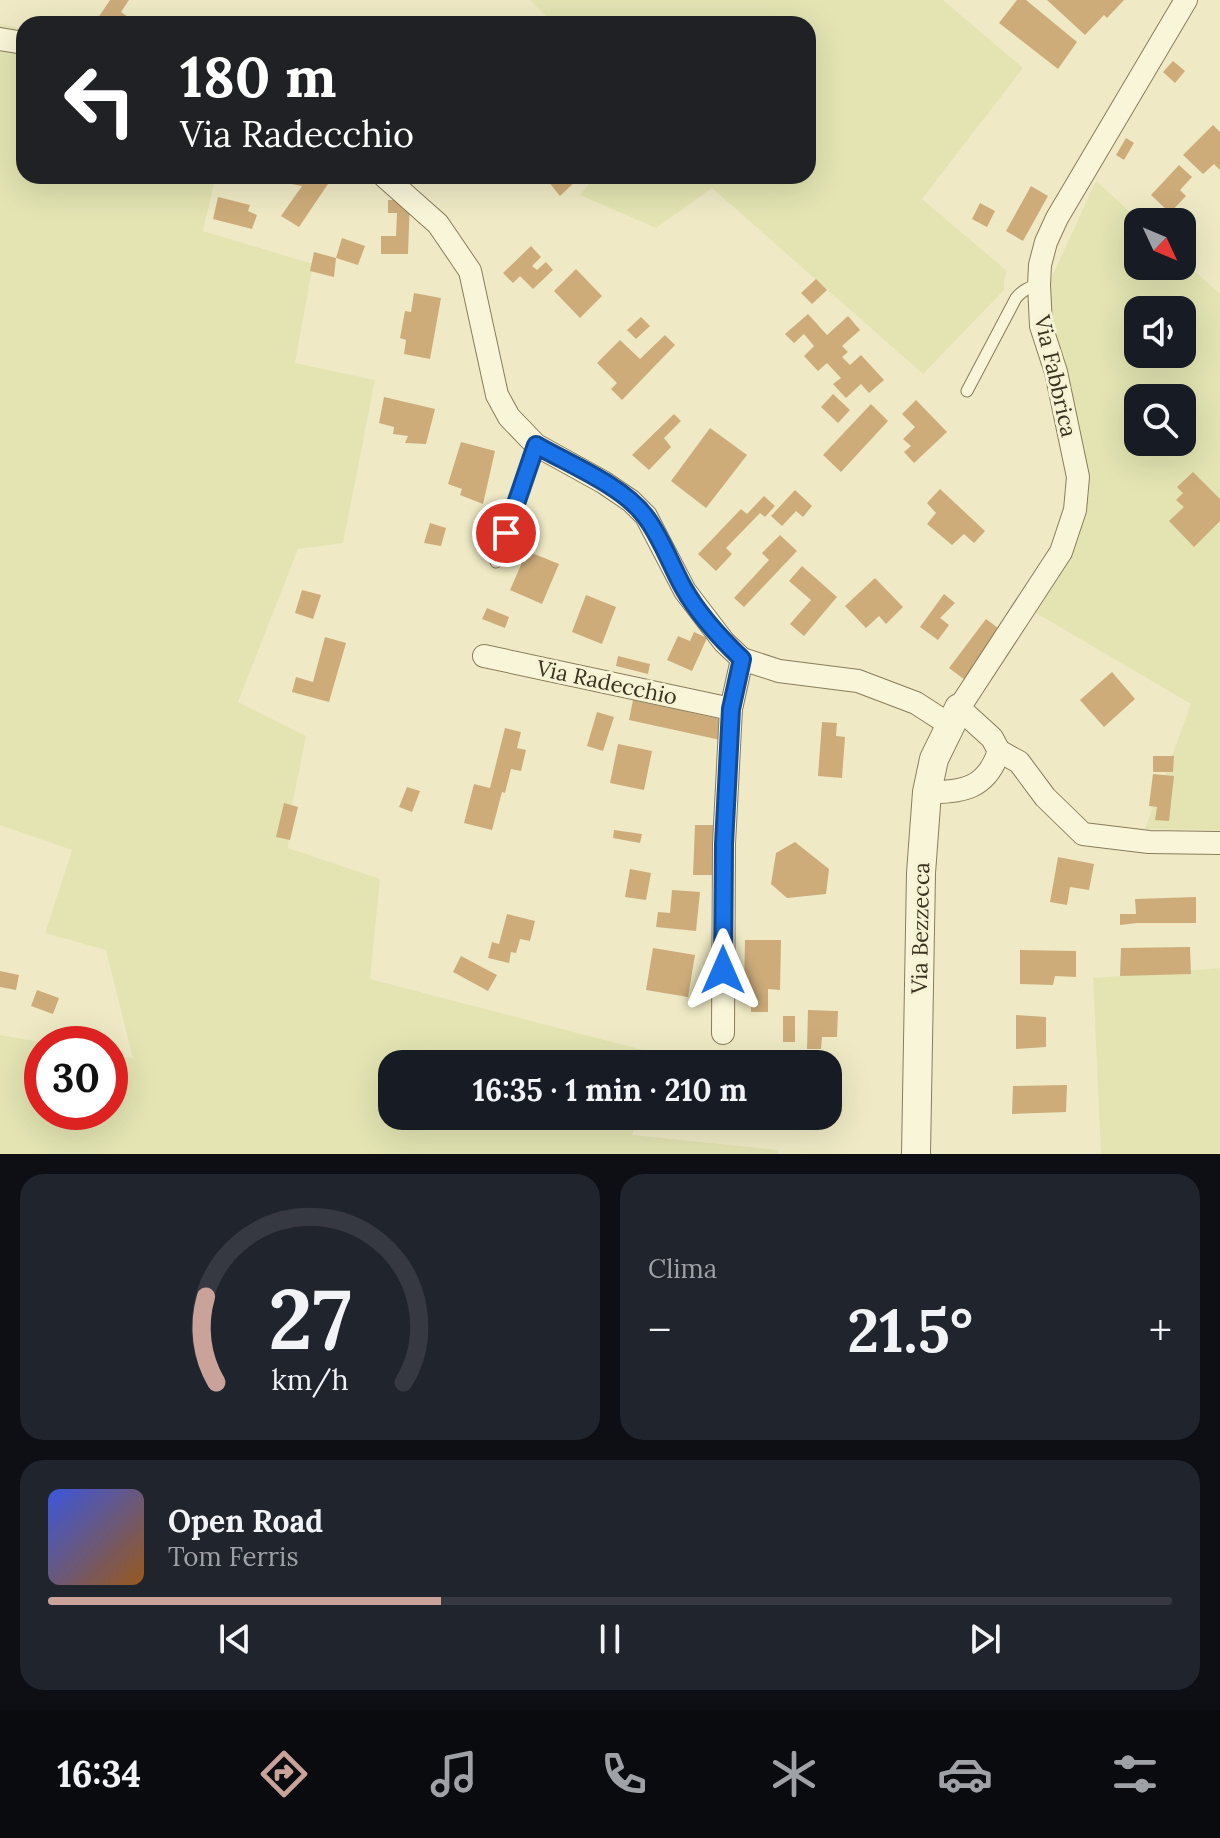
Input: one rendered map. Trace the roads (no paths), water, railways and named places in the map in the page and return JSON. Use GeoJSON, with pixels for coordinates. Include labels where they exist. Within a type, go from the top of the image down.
{"type":"FeatureCollection","features":[{"type":"Feature","properties":{"kind":"street","name":"Via Fabbrica"},"geometry":{"type":"LineString","coordinates":[[954,716],[1061,552],[1075,510],[1078,477],[1056,372],[1041,326],[1040,265],[1046,242],[1057,218],[1186,0]]}},
{"type":"Feature","properties":{"kind":"street"},"geometry":{"type":"LineString","coordinates":[[393,184],[438,224],[470,271],[497,395],[509,417],[536,445],[603,482],[631,501],[646,516],[685,591],[708,623],[742,659],[779,671],[858,681],[977,723],[992,738],[999,751],[1019,762],[1045,797],[1083,834],[1149,842],[1220,843]]}},
{"type":"Feature","properties":{"kind":"street","name":"Via Radecchio"},"geometry":{"type":"LineString","coordinates":[[484,656],[731,709]]}},
{"type":"Feature","properties":{"kind":"street"},"geometry":{"type":"LineString","coordinates":[[723,1033],[724,844],[731,709],[742,659]]}},
{"type":"Feature","properties":{"kind":"street","name":"Via Bezzecca"},"geometry":{"type":"LineString","coordinates":[[916,1154],[921,873],[927,792],[934,759],[954,716]]}},
{"type":"Feature","properties":{"kind":"street"},"geometry":{"type":"LineString","coordinates":[[927,792],[949,793],[976,786],[995,765],[999,751]]}},
{"type":"Feature","properties":{"kind":"lane"},"geometry":{"type":"LineString","coordinates":[[967,391],[1016,298],[1030,287],[1039,285]]}},
{"type":"Feature","properties":{"kind":"lane"},"geometry":{"type":"LineString","coordinates":[[496,562],[536,445]]}}]}
